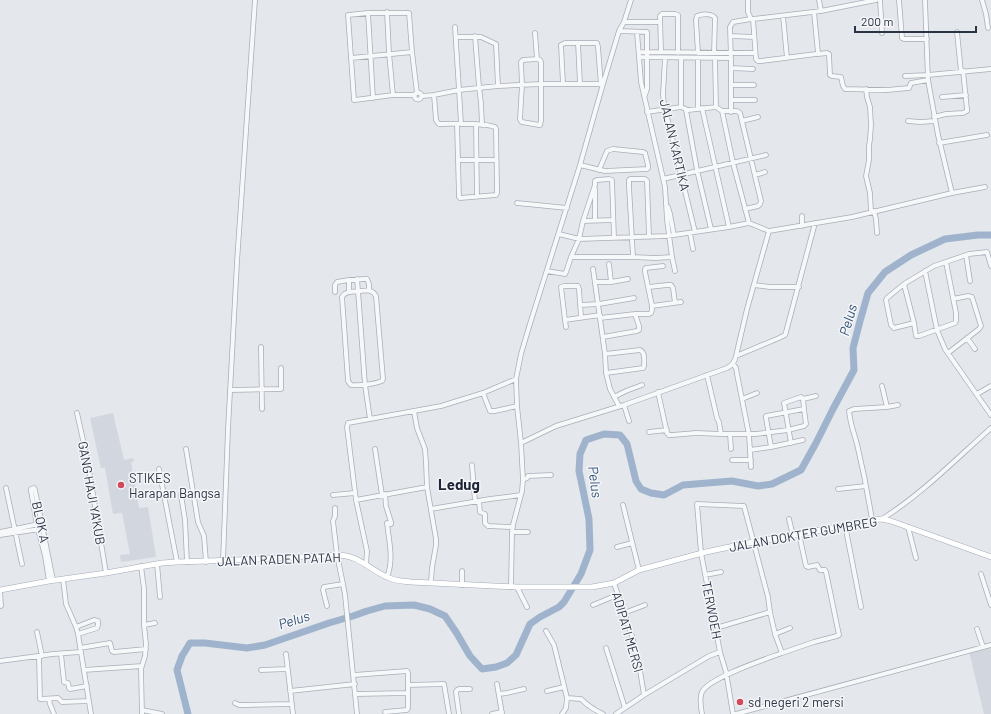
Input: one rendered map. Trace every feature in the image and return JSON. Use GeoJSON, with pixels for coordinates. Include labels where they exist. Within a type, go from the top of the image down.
{"type":"FeatureCollection","features":[{"type":"Feature","properties":{"kind":"main road","name":"JALAN DOKTER GUMBREG"},"geometry":{"type":"LineString","coordinates":[[592,587],[614,583],[639,570],[701,553],[753,542],[882,519],[991,557]]}},
{"type":"Feature","properties":{"kind":"main road","name":"JALAN RADEN PATAH"},"geometry":{"type":"LineString","coordinates":[[0,590],[51,580],[106,573],[157,564],[336,555],[350,556],[387,577],[411,582],[511,587],[592,587]]}},
{"type":"Feature","properties":{"kind":"street"},"geometry":{"type":"LineString","coordinates":[[223,561],[224,509],[239,232],[255,0]]}},
{"type":"Feature","properties":{"kind":"street"},"geometry":{"type":"LineString","coordinates":[[511,587],[513,530],[521,495],[522,480],[521,443],[516,380],[521,354],[580,165],[602,84],[631,0]]}},
{"type":"Feature","properties":{"kind":"street"},"geometry":{"type":"LineString","coordinates":[[748,0],[748,12],[752,19],[754,53],[758,61],[828,53],[830,75],[841,77],[845,88],[887,90],[910,88],[910,84],[912,82],[928,77],[962,71],[991,69]]}},
{"type":"Feature","properties":{"kind":"street"},"geometry":{"type":"LineString","coordinates":[[820,0],[821,11]]}},
{"type":"Feature","properties":{"kind":"street"},"geometry":{"type":"LineString","coordinates":[[731,112],[732,84],[730,27],[733,22],[821,11],[876,0]]}},
{"type":"Feature","properties":{"kind":"street"},"geometry":{"type":"LineString","coordinates":[[880,0],[882,33]]}},
{"type":"Feature","properties":{"kind":"street"},"geometry":{"type":"LineString","coordinates":[[899,0],[902,38],[927,39]]}},
{"type":"Feature","properties":{"kind":"street"},"geometry":{"type":"LineString","coordinates":[[925,0],[928,77],[939,143],[952,193]]}},
{"type":"Feature","properties":{"kind":"street"},"geometry":{"type":"LineString","coordinates":[[982,0],[988,28]]}},
{"type":"Feature","properties":{"kind":"street"},"geometry":{"type":"LineString","coordinates":[[387,12],[393,95]]}},
{"type":"Feature","properties":{"kind":"street"},"geometry":{"type":"LineString","coordinates":[[416,94],[410,14],[387,12],[348,15],[354,100],[393,95],[421,94],[422,96],[479,87],[541,84],[602,84]]}},
{"type":"Feature","properties":{"kind":"street"},"geometry":{"type":"LineString","coordinates":[[814,12],[818,54]]}},
{"type":"Feature","properties":{"kind":"street"},"geometry":{"type":"LineString","coordinates":[[368,13],[373,98]]}},
{"type":"Feature","properties":{"kind":"street"},"geometry":{"type":"LineString","coordinates":[[661,52],[660,16],[662,14],[675,14],[678,15],[678,53]]}},
{"type":"Feature","properties":{"kind":"street"},"geometry":{"type":"LineString","coordinates":[[698,53],[696,20],[697,16],[700,15],[713,15],[715,18],[714,53]]}},
{"type":"Feature","properties":{"kind":"street"},"geometry":{"type":"LineString","coordinates":[[783,16],[787,58]]}},
{"type":"Feature","properties":{"kind":"street"},"geometry":{"type":"LineString","coordinates":[[624,22],[660,22]]}},
{"type":"Feature","properties":{"kind":"street"},"geometry":{"type":"LineString","coordinates":[[434,94],[436,122],[439,124],[459,124],[476,124],[495,127],[496,195],[460,198],[458,196],[458,160],[459,124],[459,90],[455,26]]}},
{"type":"Feature","properties":{"kind":"street"},"geometry":{"type":"LineString","coordinates":[[619,32],[647,32],[645,97]]}},
{"type":"Feature","properties":{"kind":"street"},"geometry":{"type":"LineString","coordinates":[[638,32],[641,82],[665,187],[667,220],[675,271]]}},
{"type":"Feature","properties":{"kind":"street"},"geometry":{"type":"LineString","coordinates":[[908,121],[920,122],[935,119],[946,114],[963,113],[967,111],[958,32]]}},
{"type":"Feature","properties":{"kind":"street"},"geometry":{"type":"LineString","coordinates":[[535,33],[537,59],[541,62],[541,123],[539,125],[522,122],[520,118],[522,85],[521,62],[537,59]]}},
{"type":"Feature","properties":{"kind":"street"},"geometry":{"type":"LineString","coordinates":[[475,36],[482,125]]}},
{"type":"Feature","properties":{"kind":"street"},"geometry":{"type":"LineString","coordinates":[[731,36],[754,37]]}},
{"type":"Feature","properties":{"kind":"street"},"geometry":{"type":"LineString","coordinates":[[456,37],[481,37],[497,45],[498,86]]}},
{"type":"Feature","properties":{"kind":"street"},"geometry":{"type":"LineString","coordinates":[[563,84],[561,45],[565,43],[597,43],[602,84]]}},
{"type":"Feature","properties":{"kind":"street"},"geometry":{"type":"LineString","coordinates":[[578,43],[580,84]]}},
{"type":"Feature","properties":{"kind":"street"},"geometry":{"type":"LineString","coordinates":[[351,58],[389,53],[412,52]]}},
{"type":"Feature","properties":{"kind":"street"},"geometry":{"type":"LineString","coordinates":[[647,55],[661,52],[754,53]]}},
{"type":"Feature","properties":{"kind":"street"},"geometry":{"type":"LineString","coordinates":[[639,55],[665,58],[731,58]]}},
{"type":"Feature","properties":{"kind":"street","name":"JALAN KARTIKA"},"geometry":{"type":"LineString","coordinates":[[665,58],[663,94],[665,110],[681,174],[693,233],[694,249]]}},
{"type":"Feature","properties":{"kind":"street"},"geometry":{"type":"LineString","coordinates":[[681,58],[681,107]]}},
{"type":"Feature","properties":{"kind":"street"},"geometry":{"type":"LineString","coordinates":[[698,58],[700,109],[729,227]]}},
{"type":"Feature","properties":{"kind":"street"},"geometry":{"type":"LineString","coordinates":[[715,58],[716,107]]}},
{"type":"Feature","properties":{"kind":"street"},"geometry":{"type":"LineString","coordinates":[[731,68],[753,69]]}},
{"type":"Feature","properties":{"kind":"street"},"geometry":{"type":"LineString","coordinates":[[905,76],[928,77]]}},
{"type":"Feature","properties":{"kind":"street"},"geometry":{"type":"LineString","coordinates":[[732,84],[754,85]]}},
{"type":"Feature","properties":{"kind":"street"},"geometry":{"type":"LineString","coordinates":[[866,89],[870,106],[871,125],[869,160],[866,176],[877,233]]}},
{"type":"Feature","properties":{"kind":"street"},"geometry":{"type":"LineString","coordinates":[[942,97],[966,95]]}},
{"type":"Feature","properties":{"kind":"street"},"geometry":{"type":"LineString","coordinates":[[731,100],[755,100]]}},
{"type":"Feature","properties":{"kind":"street"},"geometry":{"type":"LineString","coordinates":[[647,112],[681,107],[686,110],[716,107],[722,111],[737,111],[740,113],[761,201],[758,206],[745,209]]}},
{"type":"Feature","properties":{"kind":"street"},"geometry":{"type":"LineString","coordinates":[[686,110],[697,170],[711,229]]}},
{"type":"Feature","properties":{"kind":"street"},"geometry":{"type":"LineString","coordinates":[[722,111],[733,163],[749,223]]}},
{"type":"Feature","properties":{"kind":"street"},"geometry":{"type":"LineString","coordinates":[[742,121],[758,117]]}},
{"type":"Feature","properties":{"kind":"street"},"geometry":{"type":"LineString","coordinates":[[476,124],[477,196]]}},
{"type":"Feature","properties":{"kind":"street"},"geometry":{"type":"LineString","coordinates":[[939,143],[988,135]]}},
{"type":"Feature","properties":{"kind":"street"},"geometry":{"type":"LineString","coordinates":[[580,165],[599,170],[605,171],[647,169],[648,164],[645,153],[643,152],[613,149],[607,151],[599,170]]}},
{"type":"Feature","properties":{"kind":"street"},"geometry":{"type":"LineString","coordinates":[[663,179],[766,155]]}},
{"type":"Feature","properties":{"kind":"street"},"geometry":{"type":"LineString","coordinates":[[458,160],[496,160]]}},
{"type":"Feature","properties":{"kind":"street"},"geometry":{"type":"LineString","coordinates":[[755,175],[766,172]]}},
{"type":"Feature","properties":{"kind":"street"},"geometry":{"type":"LineString","coordinates":[[633,257],[629,180],[645,179],[647,182],[649,237]]}},
{"type":"Feature","properties":{"kind":"street"},"geometry":{"type":"LineString","coordinates":[[547,271],[565,274],[579,239],[596,180],[612,180],[614,238]]}},
{"type":"Feature","properties":{"kind":"street"},"geometry":{"type":"LineString","coordinates":[[595,185],[596,220]]}},
{"type":"Feature","properties":{"kind":"street"},"geometry":{"type":"LineString","coordinates":[[559,234],[579,239],[674,236],[749,223],[769,231],[873,212],[952,193],[986,187]]}},
{"type":"Feature","properties":{"kind":"street"},"geometry":{"type":"LineString","coordinates":[[517,202],[567,208]]}},
{"type":"Feature","properties":{"kind":"street"},"geometry":{"type":"LineString","coordinates":[[667,203],[674,236]]}},
{"type":"Feature","properties":{"kind":"street"},"geometry":{"type":"LineString","coordinates":[[802,216],[802,226]]}},
{"type":"Feature","properties":{"kind":"street"},"geometry":{"type":"LineString","coordinates":[[583,221],[613,220]]}},
{"type":"Feature","properties":{"kind":"street"},"geometry":{"type":"LineString","coordinates":[[736,356],[785,335],[799,287],[814,223]]}},
{"type":"Feature","properties":{"kind":"street"},"geometry":{"type":"LineString","coordinates":[[521,443],[556,426],[622,406],[728,368],[733,364],[769,231]]}},
{"type":"Feature","properties":{"kind":"street"},"geometry":{"type":"LineString","coordinates":[[914,323],[894,328],[891,325],[886,300],[904,284],[934,266],[966,255],[987,252],[991,266]]}},
{"type":"Feature","properties":{"kind":"street"},"geometry":{"type":"LineString","coordinates":[[966,255],[970,281]]}},
{"type":"Feature","properties":{"kind":"street"},"geometry":{"type":"LineString","coordinates":[[571,257],[672,257]]}},
{"type":"Feature","properties":{"kind":"street"},"geometry":{"type":"LineString","coordinates":[[904,284],[917,336],[955,324],[956,321],[953,300],[946,262]]}},
{"type":"Feature","properties":{"kind":"street"},"geometry":{"type":"LineString","coordinates":[[609,264],[611,282]]}},
{"type":"Feature","properties":{"kind":"street"},"geometry":{"type":"LineString","coordinates":[[565,320],[580,317],[651,313],[652,306],[645,269],[663,266]]}},
{"type":"Feature","properties":{"kind":"street"},"geometry":{"type":"LineString","coordinates":[[593,269],[605,354],[606,373],[610,389],[614,397],[622,406],[629,421]]}},
{"type":"Feature","properties":{"kind":"street"},"geometry":{"type":"LineString","coordinates":[[926,270],[937,330],[948,353],[991,415]]}},
{"type":"Feature","properties":{"kind":"street"},"geometry":{"type":"LineString","coordinates":[[357,279],[365,384],[370,419]]}},
{"type":"Feature","properties":{"kind":"street"},"geometry":{"type":"LineString","coordinates":[[335,292],[335,285],[337,282],[357,279],[367,279],[369,290]]}},
{"type":"Feature","properties":{"kind":"street"},"geometry":{"type":"LineString","coordinates":[[595,282],[611,282],[628,279]]}},
{"type":"Feature","properties":{"kind":"street"},"geometry":{"type":"LineString","coordinates":[[349,280],[349,292]]}},
{"type":"Feature","properties":{"kind":"street"},"geometry":{"type":"LineString","coordinates":[[649,287],[671,285],[673,288],[675,303]]}},
{"type":"Feature","properties":{"kind":"street"},"geometry":{"type":"LineString","coordinates":[[754,285],[799,287]]}},
{"type":"Feature","properties":{"kind":"street"},"geometry":{"type":"LineString","coordinates":[[566,327],[561,287],[578,286],[580,317]]}},
{"type":"Feature","properties":{"kind":"street"},"geometry":{"type":"LineString","coordinates":[[358,291],[373,291],[376,296],[383,379],[378,383],[351,385],[348,381],[342,297],[344,294],[349,292],[358,291]]}},
{"type":"Feature","properties":{"kind":"street"},"geometry":{"type":"LineString","coordinates":[[948,353],[981,326],[972,296],[953,300]]}},
{"type":"Feature","properties":{"kind":"street"},"geometry":{"type":"LineString","coordinates":[[580,305],[598,304],[634,298]]}},
{"type":"Feature","properties":{"kind":"street"},"geometry":{"type":"LineString","coordinates":[[652,306],[681,302]]}},
{"type":"Feature","properties":{"kind":"street"},"geometry":{"type":"LineString","coordinates":[[602,337],[639,330],[635,314]]}},
{"type":"Feature","properties":{"kind":"street"},"geometry":{"type":"LineString","coordinates":[[967,338],[975,349]]}},
{"type":"Feature","properties":{"kind":"street"},"geometry":{"type":"LineString","coordinates":[[261,347],[262,409]]}},
{"type":"Feature","properties":{"kind":"street"},"geometry":{"type":"LineString","coordinates":[[605,354],[640,350],[644,354],[643,368],[606,373]]}},
{"type":"Feature","properties":{"kind":"street"},"geometry":{"type":"LineString","coordinates":[[733,364],[736,368],[749,434],[751,466]]}},
{"type":"Feature","properties":{"kind":"street"},"geometry":{"type":"LineString","coordinates":[[230,390],[281,389],[281,368]]}},
{"type":"Feature","properties":{"kind":"street"},"geometry":{"type":"LineString","coordinates":[[707,375],[719,422],[720,434]]}},
{"type":"Feature","properties":{"kind":"street"},"geometry":{"type":"LineString","coordinates":[[366,565],[367,551],[356,500],[347,425],[350,423],[441,406],[484,393],[516,380]]}},
{"type":"Feature","properties":{"kind":"street"},"geometry":{"type":"LineString","coordinates":[[614,397],[642,385]]}},
{"type":"Feature","properties":{"kind":"street"},"geometry":{"type":"LineString","coordinates":[[882,386],[887,407]]}},
{"type":"Feature","properties":{"kind":"street"},"geometry":{"type":"LineString","coordinates":[[977,394],[991,386]]}},
{"type":"Feature","properties":{"kind":"street"},"geometry":{"type":"LineString","coordinates":[[658,392],[667,433],[669,435],[696,433],[768,433],[804,426],[806,424],[803,399]]}},
{"type":"Feature","properties":{"kind":"street"},"geometry":{"type":"LineString","coordinates":[[484,393],[491,411],[517,406]]}},
{"type":"Feature","properties":{"kind":"street"},"geometry":{"type":"LineString","coordinates":[[742,399],[757,393]]}},
{"type":"Feature","properties":{"kind":"street"},"geometry":{"type":"LineString","coordinates":[[791,444],[785,412],[785,403],[801,397],[803,399],[816,396]]}},
{"type":"Feature","properties":{"kind":"street"},"geometry":{"type":"LineString","coordinates":[[872,520],[857,443],[849,411],[854,409],[898,405]]}},
{"type":"Feature","properties":{"kind":"street"},"geometry":{"type":"LineString","coordinates":[[771,448],[766,416],[804,409]]}},
{"type":"Feature","properties":{"kind":"street"},"geometry":{"type":"LineString","coordinates":[[414,411],[425,449],[427,487],[436,545],[431,582]]}},
{"type":"Feature","properties":{"kind":"street","name":"GANG HAJI YA'KUB"},"geometry":{"type":"LineString","coordinates":[[77,413],[106,573]]}},
{"type":"Feature","properties":{"kind":"street"},"geometry":{"type":"LineString","coordinates":[[882,519],[929,483],[991,428]]}},
{"type":"Feature","properties":{"kind":"street"},"geometry":{"type":"LineString","coordinates":[[649,432],[667,430]]}},
{"type":"Feature","properties":{"kind":"street"},"geometry":{"type":"LineString","coordinates":[[730,434],[730,449]]}},
{"type":"Feature","properties":{"kind":"street"},"geometry":{"type":"LineString","coordinates":[[750,450],[771,448],[803,440]]}},
{"type":"Feature","properties":{"kind":"street"},"geometry":{"type":"LineString","coordinates":[[186,449],[198,522],[204,536],[206,562]]}},
{"type":"Feature","properties":{"kind":"street"},"geometry":{"type":"LineString","coordinates":[[375,449],[383,494],[391,522],[391,524],[387,523],[391,554],[390,567],[387,577]]}},
{"type":"Feature","properties":{"kind":"street"},"geometry":{"type":"LineString","coordinates":[[732,460],[751,460]]}},
{"type":"Feature","properties":{"kind":"street"},"geometry":{"type":"LineString","coordinates":[[472,465],[477,501],[480,512],[485,514],[485,523],[488,526],[528,532]]}},
{"type":"Feature","properties":{"kind":"street"},"geometry":{"type":"LineString","coordinates":[[160,469],[177,562]]}},
{"type":"Feature","properties":{"kind":"street"},"geometry":{"type":"LineString","coordinates":[[522,480],[528,476],[552,475]]}},
{"type":"Feature","properties":{"kind":"street"},"geometry":{"type":"LineString","coordinates":[[838,489],[866,486]]}},
{"type":"Feature","properties":{"kind":"street"},"geometry":{"type":"LineString","coordinates":[[356,500],[427,487]]}},
{"type":"Feature","properties":{"kind":"street"},"geometry":{"type":"LineString","coordinates":[[6,488],[22,564]]}},
{"type":"Feature","properties":{"kind":"street","name":"BLOK A"},"geometry":{"type":"LineString","coordinates":[[40,527],[35,490],[32,488],[31,491],[51,580]]}},
{"type":"Feature","properties":{"kind":"street"},"geometry":{"type":"LineString","coordinates":[[333,495],[355,493]]}},
{"type":"Feature","properties":{"kind":"street"},"geometry":{"type":"LineString","coordinates":[[181,495],[185,520],[187,562]]}},
{"type":"Feature","properties":{"kind":"street"},"geometry":{"type":"LineString","coordinates":[[431,509],[490,498],[521,495]]}},
{"type":"Feature","properties":{"kind":"street","name":"TERWOEH"},"geometry":{"type":"LineString","coordinates":[[644,695],[709,656],[720,652],[701,553],[697,504],[744,506],[753,542]]}},
{"type":"Feature","properties":{"kind":"street"},"geometry":{"type":"LineString","coordinates":[[623,505],[639,570]]}},
{"type":"Feature","properties":{"kind":"street"},"geometry":{"type":"LineString","coordinates":[[334,508],[335,516],[333,520],[336,555],[343,584],[355,684],[357,714]]}},
{"type":"Feature","properties":{"kind":"street"},"geometry":{"type":"LineString","coordinates":[[789,519],[793,536]]}},
{"type":"Feature","properties":{"kind":"street"},"geometry":{"type":"LineString","coordinates":[[845,525],[861,607]]}},
{"type":"Feature","properties":{"kind":"street"},"geometry":{"type":"LineString","coordinates":[[0,532],[40,527]]}},
{"type":"Feature","properties":{"kind":"street"},"geometry":{"type":"LineString","coordinates":[[908,527],[916,558]]}},
{"type":"Feature","properties":{"kind":"street"},"geometry":{"type":"LineString","coordinates":[[0,536],[15,531]]}},
{"type":"Feature","properties":{"kind":"street"},"geometry":{"type":"LineString","coordinates":[[702,714],[702,691],[726,673],[838,635],[826,572],[824,570],[820,570],[818,565],[806,566],[799,534]]}},
{"type":"Feature","properties":{"kind":"street"},"geometry":{"type":"LineString","coordinates":[[753,542],[768,597],[770,612],[782,653]]}},
{"type":"Feature","properties":{"kind":"street"},"geometry":{"type":"LineString","coordinates":[[617,547],[632,544]]}},
{"type":"Feature","properties":{"kind":"street"},"geometry":{"type":"LineString","coordinates":[[157,564],[160,597]]}},
{"type":"Feature","properties":{"kind":"street"},"geometry":{"type":"LineString","coordinates":[[141,566],[144,589],[146,649],[142,666],[142,712],[162,714]]}},
{"type":"Feature","properties":{"kind":"street"},"geometry":{"type":"LineString","coordinates":[[462,571],[462,585]]}},
{"type":"Feature","properties":{"kind":"street"},"geometry":{"type":"LineString","coordinates":[[705,576],[721,572]]}},
{"type":"Feature","properties":{"kind":"street"},"geometry":{"type":"LineString","coordinates":[[981,574],[991,605]]}},
{"type":"Feature","properties":{"kind":"street"},"geometry":{"type":"LineString","coordinates":[[63,579],[66,604],[78,634],[91,714]]}},
{"type":"Feature","properties":{"kind":"street","name":"ADIPATI MERSI"},"geometry":{"type":"LineString","coordinates":[[614,583],[632,636],[639,664],[644,695]]}},
{"type":"Feature","properties":{"kind":"street"},"geometry":{"type":"LineString","coordinates":[[327,606],[323,590],[324,587],[343,584]]}},
{"type":"Feature","properties":{"kind":"street"},"geometry":{"type":"LineString","coordinates":[[518,587],[527,607]]}},
{"type":"Feature","properties":{"kind":"street"},"geometry":{"type":"LineString","coordinates":[[0,590],[1,606]]}},
{"type":"Feature","properties":{"kind":"street"},"geometry":{"type":"LineString","coordinates":[[594,605],[617,595]]}},
{"type":"Feature","properties":{"kind":"street"},"geometry":{"type":"LineString","coordinates":[[624,613],[645,605]]}},
{"type":"Feature","properties":{"kind":"street"},"geometry":{"type":"LineString","coordinates":[[716,628],[770,612]]}},
{"type":"Feature","properties":{"kind":"street"},"geometry":{"type":"LineString","coordinates":[[76,627],[94,620],[98,621],[97,628],[94,630],[78,634]]}},
{"type":"Feature","properties":{"kind":"street"},"geometry":{"type":"LineString","coordinates":[[144,625],[155,623]]}},
{"type":"Feature","properties":{"kind":"street"},"geometry":{"type":"LineString","coordinates":[[776,634],[790,628]]}},
{"type":"Feature","properties":{"kind":"street"},"geometry":{"type":"LineString","coordinates":[[977,629],[983,647]]}},
{"type":"Feature","properties":{"kind":"street"},"geometry":{"type":"LineString","coordinates":[[37,632],[40,656],[40,699],[59,698],[62,702],[89,701]]}},
{"type":"Feature","properties":{"kind":"street"},"geometry":{"type":"LineString","coordinates":[[546,632],[554,645],[564,687],[568,714]]}},
{"type":"Feature","properties":{"kind":"street"},"geometry":{"type":"LineString","coordinates":[[0,661],[61,654],[110,643],[113,652],[146,649]]}},
{"type":"Feature","properties":{"kind":"street"},"geometry":{"type":"LineString","coordinates":[[720,652],[726,673],[734,714],[991,645]]}},
{"type":"Feature","properties":{"kind":"street"},"geometry":{"type":"LineString","coordinates":[[606,648],[625,708]]}},
{"type":"Feature","properties":{"kind":"street"},"geometry":{"type":"LineString","coordinates":[[61,654],[64,682],[68,683],[70,689],[86,686]]}},
{"type":"Feature","properties":{"kind":"street"},"geometry":{"type":"LineString","coordinates":[[286,654],[293,714]]}},
{"type":"Feature","properties":{"kind":"street"},"geometry":{"type":"LineString","coordinates":[[84,670],[142,666]]}},
{"type":"Feature","properties":{"kind":"street"},"geometry":{"type":"LineString","coordinates":[[261,670],[287,669]]}},
{"type":"Feature","properties":{"kind":"street"},"geometry":{"type":"LineString","coordinates":[[354,675],[408,672],[407,710],[385,712]]}},
{"type":"Feature","properties":{"kind":"street"},"geometry":{"type":"LineString","coordinates":[[290,691],[355,684]]}},
{"type":"Feature","properties":{"kind":"street"},"geometry":{"type":"LineString","coordinates":[[408,685],[444,684],[449,714]]}},
{"type":"Feature","properties":{"kind":"street"},"geometry":{"type":"LineString","coordinates":[[492,714],[502,713],[497,684]]}},
{"type":"Feature","properties":{"kind":"street"},"geometry":{"type":"LineString","coordinates":[[547,691],[564,687]]}},
{"type":"Feature","properties":{"kind":"street"},"geometry":{"type":"LineString","coordinates":[[459,714],[456,692],[459,689],[470,689]]}},
{"type":"Feature","properties":{"kind":"street"},"geometry":{"type":"LineString","coordinates":[[499,694],[507,694],[524,689]]}},
{"type":"Feature","properties":{"kind":"street"},"geometry":{"type":"LineString","coordinates":[[356,694],[408,693]]}},
{"type":"Feature","properties":{"kind":"street"},"geometry":{"type":"LineString","coordinates":[[616,714],[644,695]]}},
{"type":"Feature","properties":{"kind":"street"},"geometry":{"type":"LineString","coordinates":[[566,698],[581,699],[595,711],[603,714]]}},
{"type":"Feature","properties":{"kind":"street"},"geometry":{"type":"LineString","coordinates":[[49,699],[54,714]]}},
{"type":"Feature","properties":{"kind":"street"},"geometry":{"type":"LineString","coordinates":[[236,703],[239,705],[292,704]]}},
{"type":"Feature","properties":{"kind":"street"},"geometry":{"type":"LineString","coordinates":[[562,714],[566,708]]}},
{"type":"Feature","properties":{"kind":"shaded area","name":"STIKES Harapan Bangsa"},"geometry":{"type":"Polygon","coordinates":[[[113,413],[124,460],[133,458],[134,461],[131,462],[139,508],[148,507],[156,557],[121,562],[120,555],[130,554],[122,513],[113,514],[105,468],[101,468],[90,418],[113,413]]]}},
{"type":"Feature","properties":{"kind":"shaded area"},"geometry":{"type":"Polygon","coordinates":[[[991,647],[991,714],[984,714],[969,651],[991,647]]]}},
{"type":"Feature","properties":{"kind":"waterway","name":"Pelus"},"geometry":{"type":"LineString","coordinates":[[188,714],[177,670],[182,656],[190,643],[205,643],[247,648],[265,645],[385,606],[414,605],[430,609],[445,616],[470,656],[482,669],[496,667],[507,663],[516,655],[530,624],[559,607],[564,602],[581,574],[590,550],[589,519],[579,471],[580,454],[586,440],[604,434],[620,435],[627,444],[636,481],[641,489],[651,493],[664,495],[683,485],[732,481],[758,486],[772,484],[801,470],[854,370],[853,348],[868,293],[885,272],[911,255],[945,239],[991,235]]}},
{"type":"Feature","properties":{"kind":"place","name":"STIKES Harapan Bangsa"},"geometry":{"type":"Point","coordinates":[121,485]}},
{"type":"Feature","properties":{"kind":"place","name":"sd negeri 2 mersi"},"geometry":{"type":"Point","coordinates":[740,702]}},
{"type":"Feature","properties":{"kind":"district","name":"Ledug"},"geometry":{"type":"Point","coordinates":[459,485]}}]}
